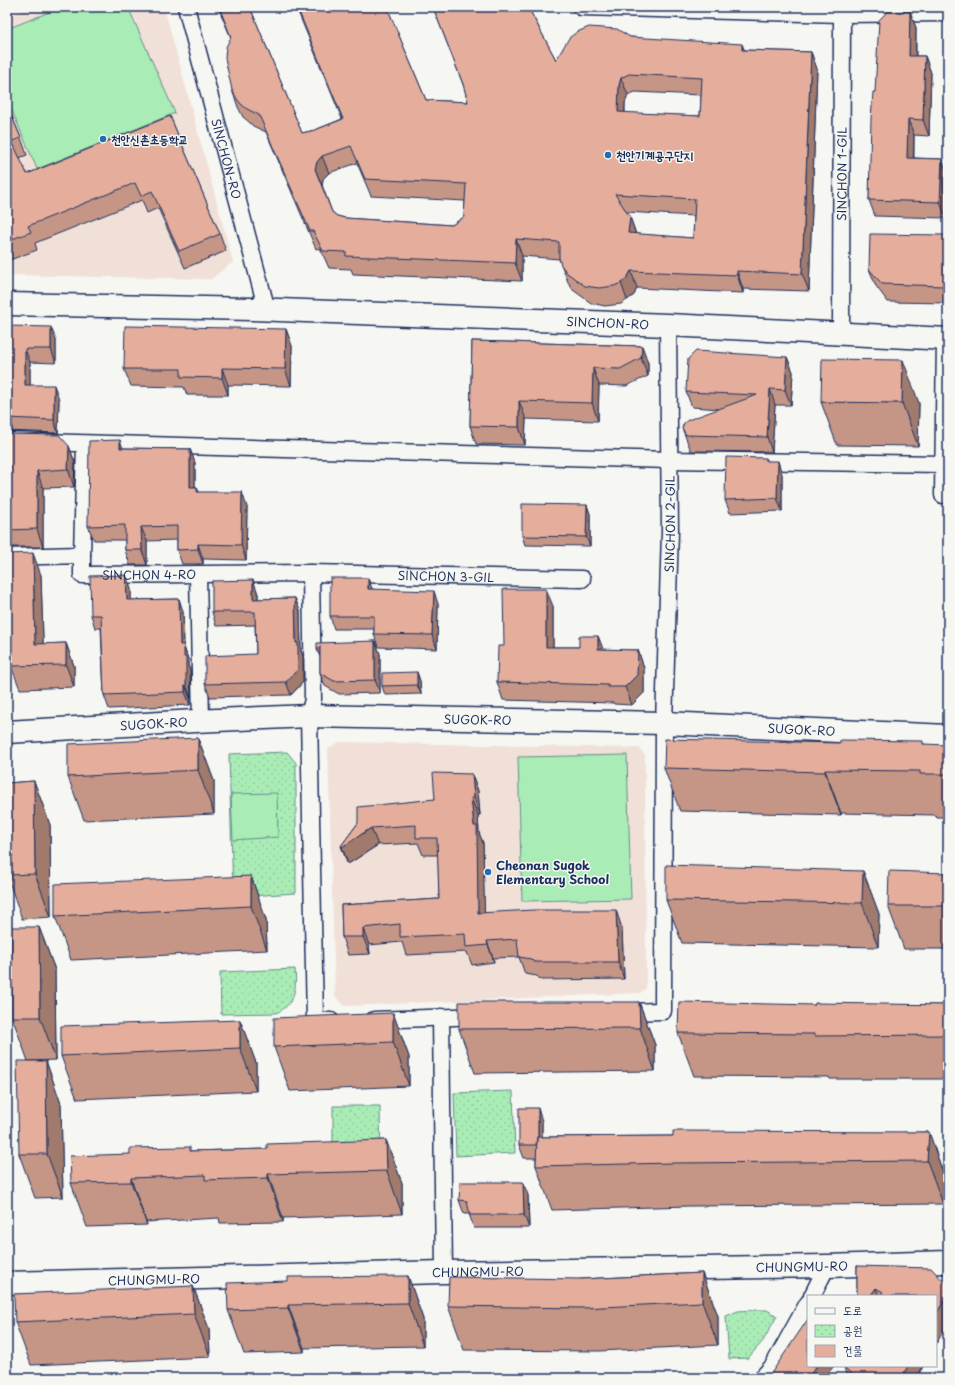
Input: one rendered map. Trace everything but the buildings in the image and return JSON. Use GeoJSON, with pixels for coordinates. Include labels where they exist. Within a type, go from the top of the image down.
{"type":"FeatureCollection","features":[{"type":"Feature","properties":{"kind":"street","name":"SINCHON-RO"},"geometry":{"type":"LineString","coordinates":[[186,7],[267,310]]}},
{"type":"Feature","properties":{"kind":"street"},"geometry":{"type":"LineString","coordinates":[[581,7],[948,13]]}},
{"type":"Feature","properties":{"kind":"street","name":"SINCHON 1-GIL"},"geometry":{"type":"LineString","coordinates":[[840,11],[841,333]]}},
{"type":"Feature","properties":{"kind":"street"},"geometry":{"type":"LineString","coordinates":[[7,295],[30,305]]}},
{"type":"Feature","properties":{"kind":"street","name":"SINCHON-RO"},"geometry":{"type":"LineString","coordinates":[[7,304],[267,310],[668,325],[946,339]]}},
{"type":"Feature","properties":{"kind":"street"},"geometry":{"type":"LineString","coordinates":[[7,312],[30,305]]}},
{"type":"Feature","properties":{"kind":"street","name":"SINCHON 2-GIL"},"geometry":{"type":"LineString","coordinates":[[607,1012],[663,1010],[664,723],[670,532],[668,325]]}},
{"type":"Feature","properties":{"kind":"street"},"geometry":{"type":"LineString","coordinates":[[943,495],[946,339]]}},
{"type":"Feature","properties":{"kind":"street"},"geometry":{"type":"LineString","coordinates":[[7,441],[669,460],[944,464]]}},
{"type":"Feature","properties":{"kind":"street"},"geometry":{"type":"LineString","coordinates":[[7,556],[82,555],[84,444]]}},
{"type":"Feature","properties":{"kind":"street","name":"SINCHON 4-RO"},"geometry":{"type":"LineString","coordinates":[[82,555],[82,575],[310,573]]}},
{"type":"Feature","properties":{"kind":"street"},"geometry":{"type":"LineString","coordinates":[[310,573],[313,699],[309,716],[315,1021],[496,1016]]}},
{"type":"Feature","properties":{"kind":"street","name":"SINCHON 3-GIL"},"geometry":{"type":"LineString","coordinates":[[310,573],[582,579]]}},
{"type":"Feature","properties":{"kind":"street"},"geometry":{"type":"LineString","coordinates":[[198,574],[201,721]]}},
{"type":"Feature","properties":{"kind":"street","name":"SUGOK-RO"},"geometry":{"type":"LineString","coordinates":[[7,732],[309,716],[664,723],[948,736]]}},
{"type":"Feature","properties":{"kind":"street"},"geometry":{"type":"LineString","coordinates":[[441,1018],[444,1272]]}},
{"type":"Feature","properties":{"kind":"street","name":"CHUNGMU-RO"},"geometry":{"type":"LineString","coordinates":[[7,1283],[444,1272],[827,1266],[948,1262]]}},
{"type":"Feature","properties":{"kind":"street"},"geometry":{"type":"LineString","coordinates":[[812,1295],[827,1266]]}},
{"type":"Feature","properties":{"kind":"street"},"geometry":{"type":"LineString","coordinates":[[762,1378],[773,1366],[807,1305]]}},
{"type":"Feature","properties":{"kind":"shaded area","name":"천안신촌초등학교"},"geometry":{"type":"Polygon","coordinates":[[[31,7],[164,7],[233,262],[211,279],[7,275],[7,17],[31,7]]]}},
{"type":"Feature","properties":{"kind":"shaded area","name":"Cheonan Sugok Elementary School"},"geometry":{"type":"Polygon","coordinates":[[[339,742],[639,748],[645,755],[646,988],[640,993],[345,1006],[335,996],[328,749],[339,742]]]}},
{"type":"Feature","properties":{"kind":"green space"},"geometry":{"type":"Polygon","coordinates":[[[62,7],[128,7],[175,113],[37,169],[7,99],[7,29],[62,7]]]}},
{"type":"Feature","properties":{"kind":"green space"},"geometry":{"type":"Polygon","coordinates":[[[287,752],[296,763],[296,893],[233,897],[229,754],[287,752]]]}},
{"type":"Feature","properties":{"kind":"green space"},"geometry":{"type":"Polygon","coordinates":[[[627,755],[631,899],[522,901],[518,757],[627,755]]]}},
{"type":"Feature","properties":{"kind":"green space"},"geometry":{"type":"Polygon","coordinates":[[[277,793],[278,837],[233,840],[231,794],[277,793]]]}},
{"type":"Feature","properties":{"kind":"green space"},"geometry":{"type":"Polygon","coordinates":[[[295,969],[295,989],[291,1000],[282,1010],[276,1013],[221,1014],[220,972],[295,969]]]}},
{"type":"Feature","properties":{"kind":"green space"},"geometry":{"type":"Polygon","coordinates":[[[513,1091],[515,1153],[456,1156],[454,1093],[513,1091]]]}},
{"type":"Feature","properties":{"kind":"green space"},"geometry":{"type":"Polygon","coordinates":[[[333,1106],[380,1106],[381,1167],[333,1168],[333,1106]]]}},
{"type":"Feature","properties":{"kind":"green space"},"geometry":{"type":"Polygon","coordinates":[[[767,1310],[777,1316],[763,1341],[748,1358],[729,1359],[726,1316],[738,1311],[767,1310]]]}},
{"type":"Feature","properties":{"kind":"place","name":"천안신촌초등학교"},"geometry":{"type":"Point","coordinates":[103,139]}},
{"type":"Feature","properties":{"kind":"place","name":"천안기계공구단지"},"geometry":{"type":"Point","coordinates":[608,155]}},
{"type":"Feature","properties":{"kind":"place","name":"Cheonan Sugok Elementary School"},"geometry":{"type":"Point","coordinates":[488,872]}}]}
